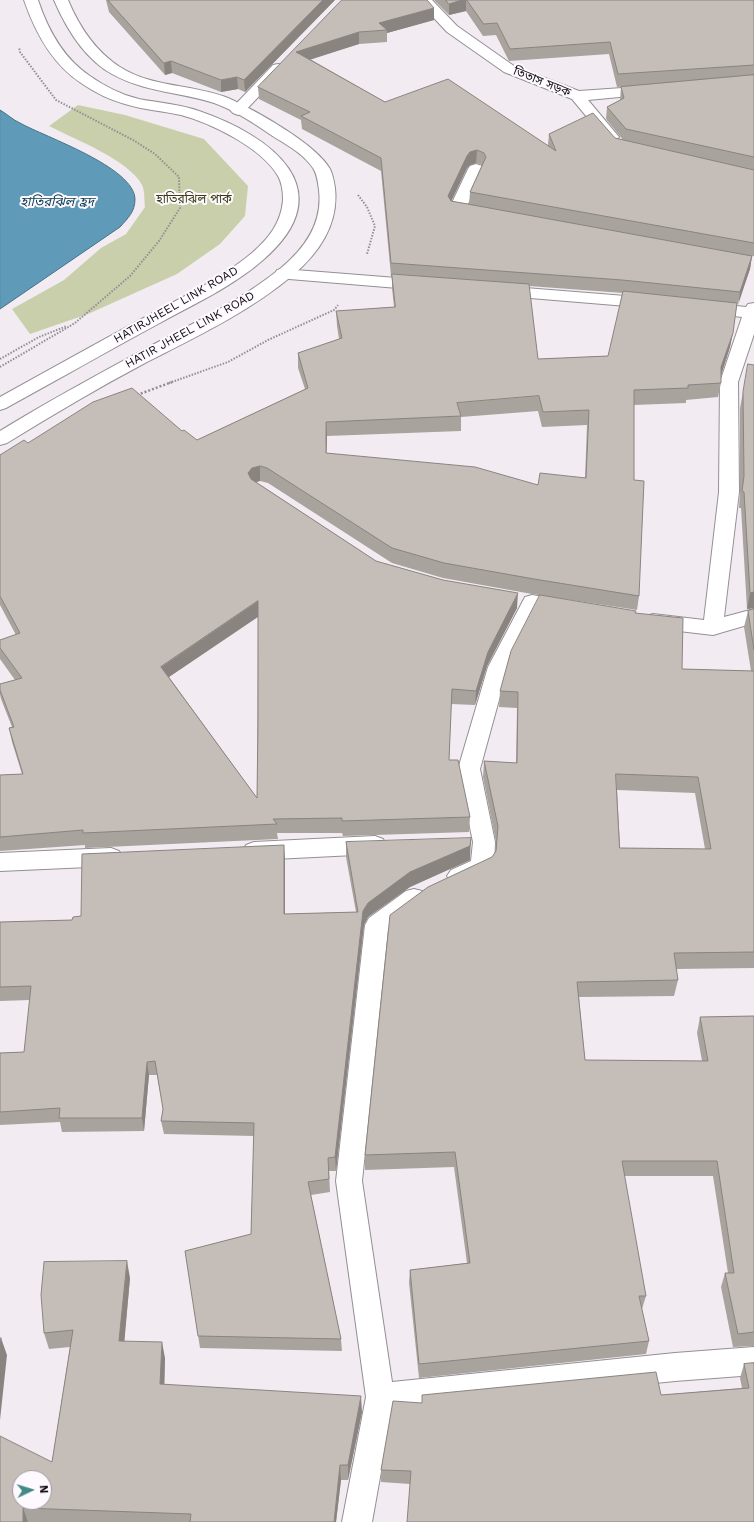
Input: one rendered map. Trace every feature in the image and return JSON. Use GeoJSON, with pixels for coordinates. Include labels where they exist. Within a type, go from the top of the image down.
{"type":"FeatureCollection","features":[{"type":"Feature","properties":{"kind":"street","name":"HATIRJHEEL LINK ROAD"},"geometry":{"type":"LineString","coordinates":[[0,404],[201,293],[244,267],[268,247],[278,236],[285,227],[290,208],[291,192],[287,177],[279,166],[248,141],[214,122],[192,114],[130,101],[112,94],[84,79],[71,69],[61,58],[42,27],[31,0]]}},
{"type":"Feature","properties":{"kind":"street","name":"HATIR JHEEL LINK ROAD"},"geometry":{"type":"LineString","coordinates":[[0,439],[83,389],[221,315],[284,274],[313,246],[320,234],[327,210],[328,192],[321,166],[300,147],[261,120],[238,110],[225,102],[212,98],[161,89],[115,70],[90,48],[71,20],[61,0]]}},
{"type":"Feature","properties":{"kind":"street","name":"তিতাস সড়ক"},"geometry":{"type":"LineString","coordinates":[[424,0],[452,29],[509,69],[577,96],[619,146]]}},
{"type":"Feature","properties":{"kind":"street"},"geometry":{"type":"LineString","coordinates":[[238,110],[286,60]]}},
{"type":"Feature","properties":{"kind":"street"},"geometry":{"type":"LineString","coordinates":[[577,96],[662,89]]}},
{"type":"Feature","properties":{"kind":"street"},"geometry":{"type":"LineString","coordinates":[[476,169],[457,209],[496,216]]}},
{"type":"Feature","properties":{"kind":"street"},"geometry":{"type":"LineString","coordinates":[[284,274],[440,286]]}},
{"type":"Feature","properties":{"kind":"street"},"geometry":{"type":"LineString","coordinates":[[487,290],[667,304]]}},
{"type":"Feature","properties":{"kind":"street"},"geometry":{"type":"LineString","coordinates":[[690,306],[753,310],[729,382],[729,492],[713,628]]}},
{"type":"Feature","properties":{"kind":"street"},"geometry":{"type":"LineString","coordinates":[[357,1522],[380,1397],[349,1181],[377,925],[418,895],[482,866],[484,842],[469,769],[498,667],[525,600],[584,610]]}},
{"type":"Feature","properties":{"kind":"street"},"geometry":{"type":"LineString","coordinates":[[629,618],[713,628],[754,616]]}},
{"type":"Feature","properties":{"kind":"street"},"geometry":{"type":"LineString","coordinates":[[461,842],[484,842]]}},
{"type":"Feature","properties":{"kind":"street"},"geometry":{"type":"LineString","coordinates":[[237,851],[398,844]]}},
{"type":"Feature","properties":{"kind":"street"},"geometry":{"type":"LineString","coordinates":[[0,862],[134,856]]}},
{"type":"Feature","properties":{"kind":"street"},"geometry":{"type":"LineString","coordinates":[[380,1397],[667,1368],[754,1361]]}},
{"type":"Feature","properties":{"kind":"path"},"geometry":{"type":"LineString","coordinates":[[0,367],[75,323],[130,276],[160,240],[180,208],[179,177],[155,154],[133,140],[56,100],[20,52],[18,45]]}},
{"type":"Feature","properties":{"kind":"path"},"geometry":{"type":"LineString","coordinates":[[132,397],[228,362],[268,340],[334,310],[364,264],[375,226],[367,207],[355,190]]}},
{"type":"Feature","properties":{"kind":"path"},"geometry":{"type":"LineString","coordinates":[[0,359],[39,337],[75,323]]}},
{"type":"Feature","properties":{"kind":"green space","name":"হাতিরঝিল পার্ক"},"geometry":{"type":"Polygon","coordinates":[[[78,105],[125,115],[204,139],[248,186],[245,216],[220,244],[177,274],[88,314],[30,334],[12,309],[64,280],[101,248],[126,234],[145,207],[143,187],[126,167],[100,151],[49,126],[78,105]]]}},
{"type":"Feature","properties":{"kind":"water","name":"হাতিরঝিল হ্রদ"},"geometry":{"type":"Polygon","coordinates":[[[0,110],[17,122],[86,154],[105,165],[120,176],[131,187],[135,204],[128,218],[120,227],[0,309],[0,110]]]}},
{"type":"Feature","properties":{"kind":"building"},"geometry":{"type":"Polygon","coordinates":[[[108,0],[323,0],[244,80],[237,77],[221,80],[171,61],[164,63],[108,0]]]}},
{"type":"Feature","properties":{"kind":"building"},"geometry":{"type":"Polygon","coordinates":[[[342,0],[427,0],[434,8],[379,23],[387,30],[359,32],[296,52],[385,102],[448,79],[556,151],[549,134],[593,113],[615,138],[754,170],[754,243],[470,192],[486,157],[484,153],[477,150],[470,152],[467,156],[448,196],[451,201],[752,256],[740,292],[622,280],[391,263],[381,158],[301,116],[310,112],[258,87],[342,0]]]}},
{"type":"Feature","properties":{"kind":"building"},"geometry":{"type":"Polygon","coordinates":[[[446,0],[462,0],[449,4],[446,0]]]}},
{"type":"Feature","properties":{"kind":"building"},"geometry":{"type":"Polygon","coordinates":[[[467,0],[754,0],[754,65],[618,74],[610,42],[510,49],[497,23],[484,24],[467,0]]]}},
{"type":"Feature","properties":{"kind":"building"},"geometry":{"type":"Polygon","coordinates":[[[754,75],[754,157],[626,129],[607,107],[624,98],[621,87],[754,75]]]}},
{"type":"Feature","properties":{"kind":"building"},"geometry":{"type":"Polygon","coordinates":[[[392,274],[529,284],[538,359],[608,356],[623,291],[737,303],[733,333],[721,367],[721,383],[688,385],[688,388],[634,390],[634,480],[644,481],[639,596],[444,563],[392,548],[267,468],[260,466],[252,468],[248,473],[251,479],[376,561],[443,580],[518,593],[488,652],[476,691],[452,689],[449,760],[458,760],[470,817],[342,821],[342,818],[273,819],[277,824],[83,833],[83,830],[0,837],[0,775],[23,774],[9,728],[14,727],[0,690],[0,684],[22,678],[0,648],[0,640],[20,633],[0,596],[0,455],[24,440],[28,443],[93,402],[132,388],[182,431],[184,430],[197,440],[308,388],[298,353],[342,338],[336,311],[395,307],[392,274]],[[539,396],[457,403],[461,416],[326,422],[326,453],[475,467],[538,485],[540,473],[586,478],[589,410],[543,412],[539,396]],[[258,601],[161,667],[257,798],[258,721],[258,601]]]}},
{"type":"Feature","properties":{"kind":"building"},"geometry":{"type":"Polygon","coordinates":[[[748,364],[754,365],[754,592],[750,593],[744,492],[742,491],[744,476],[743,392],[748,364]]]}},
{"type":"Feature","properties":{"kind":"building"},"geometry":{"type":"Polygon","coordinates":[[[540,595],[636,611],[635,613],[683,618],[682,669],[754,671],[754,952],[674,953],[678,980],[577,982],[585,1060],[708,1061],[700,1017],[754,1016],[754,1332],[738,1334],[725,1273],[734,1273],[717,1161],[622,1161],[646,1296],[639,1296],[649,1341],[419,1364],[410,1270],[470,1263],[455,1152],[365,1155],[390,915],[428,887],[492,857],[496,851],[498,826],[484,761],[517,763],[518,692],[500,691],[511,651],[540,595]],[[616,774],[620,848],[711,849],[698,777],[616,774]]]}},
{"type":"Feature","properties":{"kind":"building"},"geometry":{"type":"Polygon","coordinates":[[[754,609],[754,650],[748,611],[754,609]]]}},
{"type":"Feature","properties":{"kind":"building"},"geometry":{"type":"Polygon","coordinates":[[[471,838],[470,846],[410,872],[368,903],[363,911],[335,1157],[328,1158],[329,1179],[308,1182],[341,1339],[198,1336],[185,1251],[251,1234],[254,1123],[161,1121],[163,1109],[155,1061],[147,1062],[142,1118],[59,1118],[60,1108],[0,1112],[0,1053],[24,1052],[31,986],[0,987],[0,922],[72,920],[73,917],[81,916],[82,854],[284,845],[284,914],[358,912],[346,842],[471,838]]]}},
{"type":"Feature","properties":{"kind":"building"},"geometry":{"type":"Polygon","coordinates":[[[127,1261],[119,1341],[162,1342],[160,1384],[361,1396],[348,1465],[340,1465],[334,1522],[190,1522],[191,1514],[52,1509],[52,1470],[12,1470],[12,1510],[23,1510],[23,1522],[0,1522],[0,1436],[52,1462],[73,1330],[44,1333],[41,1295],[44,1262],[127,1261]]]}},
{"type":"Feature","properties":{"kind":"building"},"geometry":{"type":"Polygon","coordinates":[[[754,1363],[754,1522],[407,1522],[411,1471],[381,1470],[393,1401],[422,1403],[422,1395],[656,1372],[661,1395],[749,1388],[744,1364],[754,1363]]]}}]}
